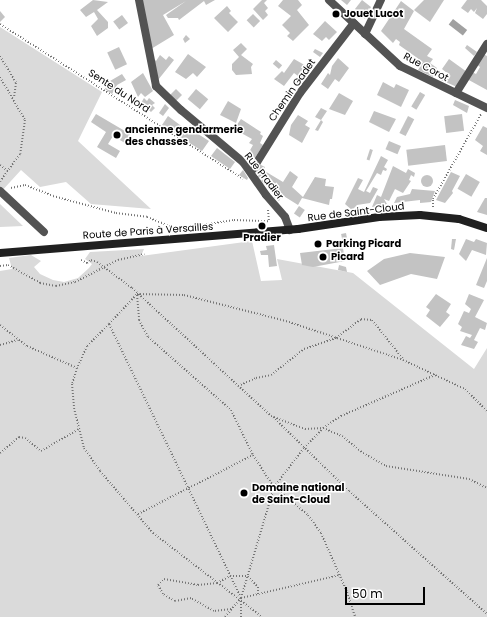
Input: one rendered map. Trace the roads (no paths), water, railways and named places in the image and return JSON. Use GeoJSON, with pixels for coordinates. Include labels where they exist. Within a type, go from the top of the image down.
{"type":"FeatureCollection","features":[{"type":"Feature","properties":{"kind":"main road","name":"Rue de Saint-Cloud"},"geometry":{"type":"LineString","coordinates":[[294,229],[379,217],[434,216],[459,220],[487,228]]}},
{"type":"Feature","properties":{"kind":"main road","name":"Route de Paris à Versailles"},"geometry":{"type":"LineString","coordinates":[[0,253],[294,229]]}},
{"type":"Feature","properties":{"kind":"street","name":"Rue Pradier"},"geometry":{"type":"LineString","coordinates":[[139,0],[156,86],[181,110],[243,162],[266,195],[294,229]]}},
{"type":"Feature","properties":{"kind":"street","name":"Rue Corot"},"geometry":{"type":"LineString","coordinates":[[329,0],[400,66],[487,108]]}},
{"type":"Feature","properties":{"kind":"street"},"geometry":{"type":"LineString","coordinates":[[365,34],[381,0]]}},
{"type":"Feature","properties":{"kind":"street","name":"Chemin Gadet"},"geometry":{"type":"LineString","coordinates":[[250,172],[300,93],[354,23]]}},
{"type":"Feature","properties":{"kind":"street"},"geometry":{"type":"LineString","coordinates":[[456,93],[487,44]]}},
{"type":"Feature","properties":{"kind":"street"},"geometry":{"type":"LineString","coordinates":[[2,193],[44,232]]}},
{"type":"Feature","properties":{"kind":"place","name":"Jouet Lucot"},"geometry":{"type":"Point","coordinates":[336,14]}},
{"type":"Feature","properties":{"kind":"place","name":"ancienne gendarmerie des chasses"},"geometry":{"type":"Point","coordinates":[117,135]}},
{"type":"Feature","properties":{"kind":"place","name":"Pradier"},"geometry":{"type":"Point","coordinates":[262,226]}},
{"type":"Feature","properties":{"kind":"place","name":"Parking Picard"},"geometry":{"type":"Point","coordinates":[318,244]}},
{"type":"Feature","properties":{"kind":"place","name":"Picard"},"geometry":{"type":"Point","coordinates":[323,257]}},
{"type":"Feature","properties":{"kind":"place","name":"Domaine national de Saint-Cloud"},"geometry":{"type":"Point","coordinates":[244,493]}}]}
